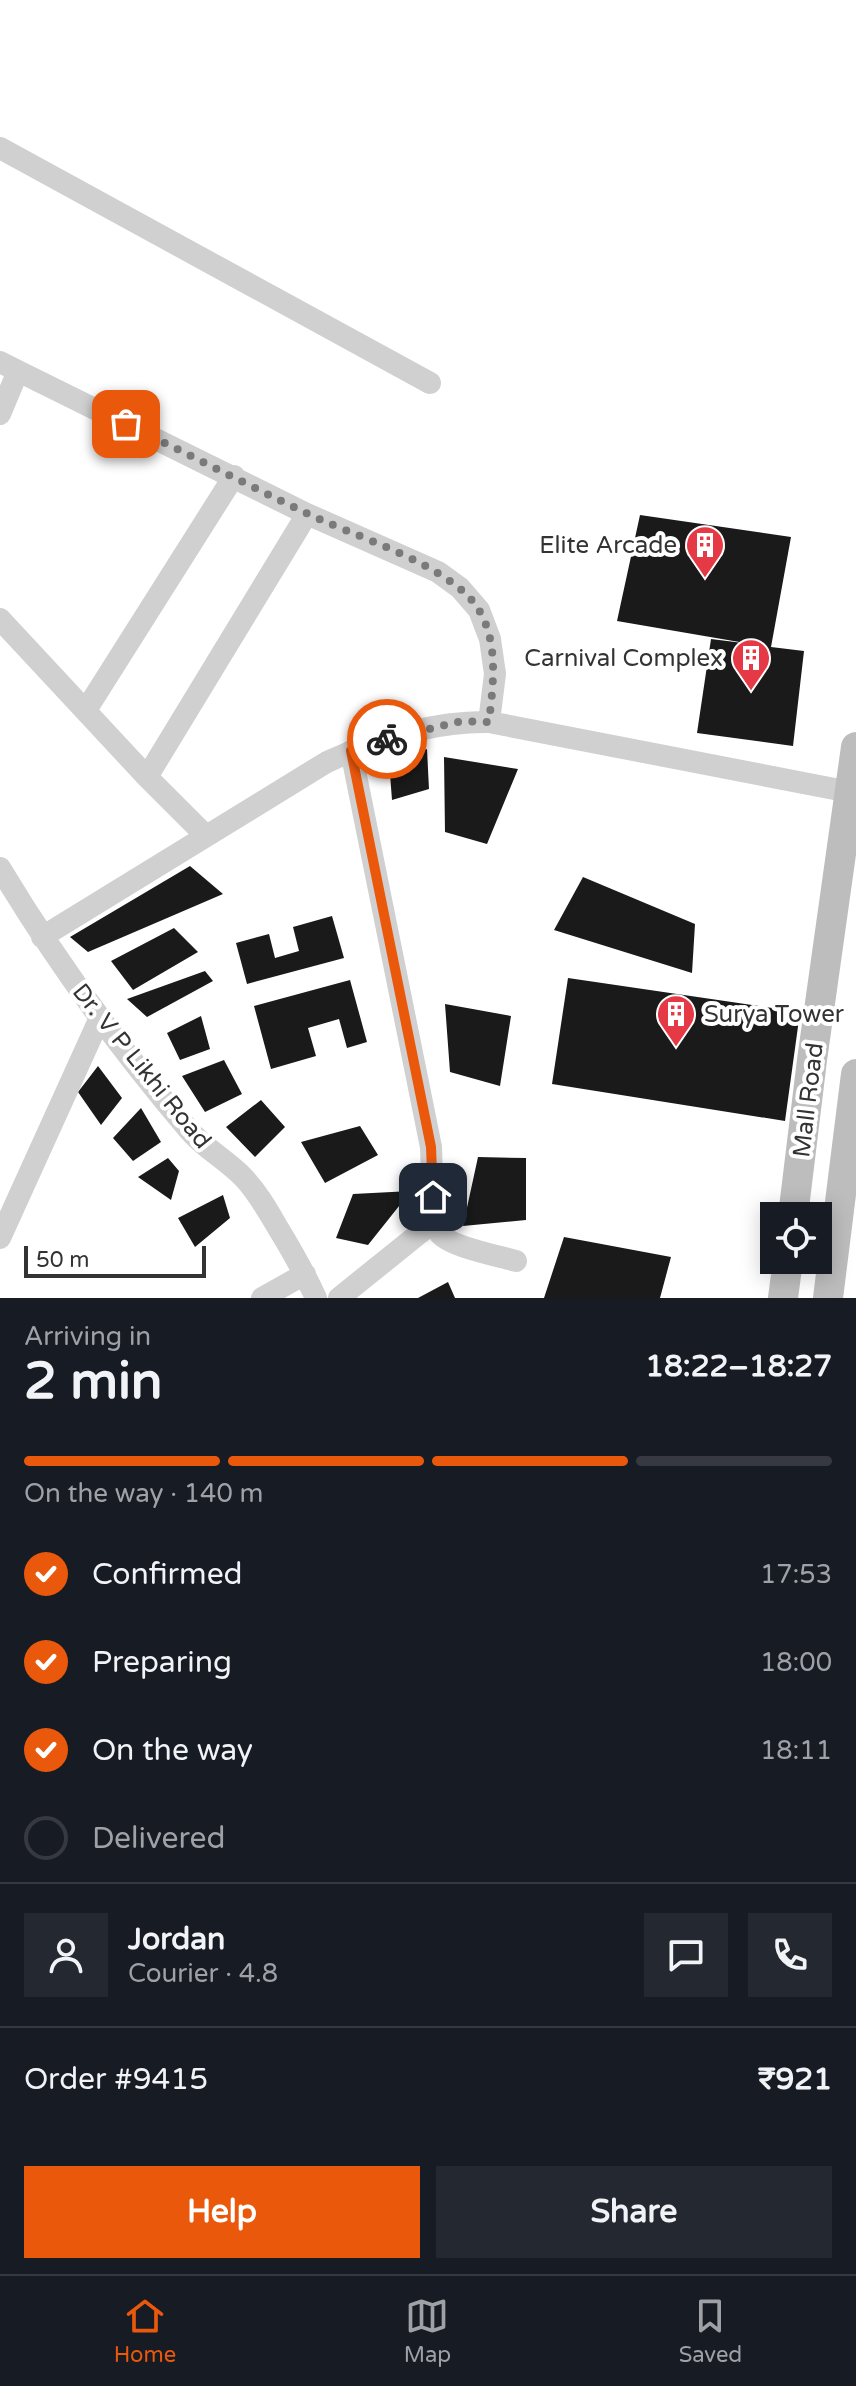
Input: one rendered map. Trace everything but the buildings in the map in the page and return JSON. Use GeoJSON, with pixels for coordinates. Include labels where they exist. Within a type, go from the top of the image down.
{"type":"FeatureCollection","features":[{"type":"Feature","properties":{"kind":"main road","name":"Mall Road"},"geometry":{"type":"LineString","coordinates":[[795,1202],[856,747]]}},
{"type":"Feature","properties":{"kind":"main road","name":"Mall Road"},"geometry":{"type":"LineString","coordinates":[[828,1298],[856,1074]]}},
{"type":"Feature","properties":{"kind":"main road"},"geometry":{"type":"LineString","coordinates":[[783,1298],[786,1274]]}},
{"type":"Feature","properties":{"kind":"street"},"geometry":{"type":"LineString","coordinates":[[0,148],[430,383]]}},
{"type":"Feature","properties":{"kind":"street"},"geometry":{"type":"LineString","coordinates":[[0,414],[9,367],[307,514],[438,572],[460,588],[479,610],[490,639],[495,674],[489,722]]}},
{"type":"Feature","properties":{"kind":"street"},"geometry":{"type":"LineString","coordinates":[[86,710],[234,476]]}},
{"type":"Feature","properties":{"kind":"street"},"geometry":{"type":"LineString","coordinates":[[147,777],[307,514]]}},
{"type":"Feature","properties":{"kind":"street"},"geometry":{"type":"LineString","coordinates":[[0,619],[205,835]]}},
{"type":"Feature","properties":{"kind":"street"},"geometry":{"type":"LineString","coordinates":[[42,937],[327,762],[373,742],[462,721],[489,722],[850,792]]}},
{"type":"Feature","properties":{"kind":"street"},"geometry":{"type":"LineString","coordinates":[[351,751],[431,1147],[438,1231],[455,1243],[516,1261]]}},
{"type":"Feature","properties":{"kind":"street","name":"Dr. V P Likhi Road"},"geometry":{"type":"LineString","coordinates":[[0,868],[42,937],[99,1020],[191,1132],[209,1151],[244,1177],[259,1195],[316,1298]]}},
{"type":"Feature","properties":{"kind":"street"},"geometry":{"type":"LineString","coordinates":[[0,1238],[99,1020]]}},
{"type":"Feature","properties":{"kind":"street"},"geometry":{"type":"LineString","coordinates":[[339,1298],[436,1220]]}},
{"type":"Feature","properties":{"kind":"street"},"geometry":{"type":"LineString","coordinates":[[262,1298],[305,1274]]}},
{"type":"Feature","properties":{"kind":"way so far"},"geometry":{"type":"LineString","coordinates":[[126,424],[307,514],[438,572],[460,588],[479,610],[490,639],[495,674],[489,722],[462,721],[387,739]]}},
{"type":"Feature","properties":{"kind":"place","name":"Elite Arcade"},"geometry":{"type":"Point","coordinates":[705,579]}},
{"type":"Feature","properties":{"kind":"place","name":"Carnival Complex"},"geometry":{"type":"Point","coordinates":[751,692]}},
{"type":"Feature","properties":{"kind":"place","name":"Surya Tower"},"geometry":{"type":"Point","coordinates":[676,1048]}},
{"type":"Feature","properties":{"kind":"route"},"geometry":{"type":"LineString","coordinates":[[387,739],[351,751],[431,1147],[433,1197]]}}]}
